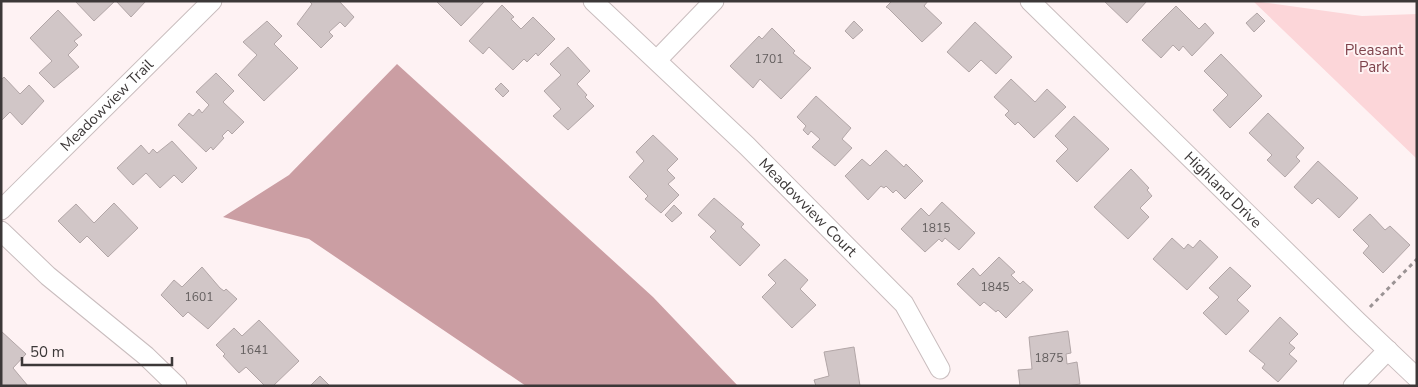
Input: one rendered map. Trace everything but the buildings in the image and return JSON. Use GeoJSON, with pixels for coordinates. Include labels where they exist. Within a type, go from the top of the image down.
{"type":"FeatureCollection","features":[{"type":"Feature","properties":{"kind":"street","name":"Meadowview Trail"},"geometry":{"type":"LineString","coordinates":[[1,210],[212,1]]}},
{"type":"Feature","properties":{"kind":"street"},"geometry":{"type":"LineString","coordinates":[[593,1],[657,60],[714,1]]}},
{"type":"Feature","properties":{"kind":"street","name":"Highland Drive"},"geometry":{"type":"LineString","coordinates":[[1030,1],[1417,378]]}},
{"type":"Feature","properties":{"kind":"street","name":"Meadowview Court"},"geometry":{"type":"LineString","coordinates":[[657,60],[747,146],[904,304],[940,369]]}},
{"type":"Feature","properties":{"kind":"street"},"geometry":{"type":"LineString","coordinates":[[1,231],[48,276],[146,356],[176,386]]}},
{"type":"Feature","properties":{"kind":"street"},"geometry":{"type":"LineString","coordinates":[[1353,386],[1388,350]]}},
{"type":"Feature","properties":{"kind":"path"},"geometry":{"type":"LineString","coordinates":[[1357,321],[1417,260]]}},
{"type":"Feature","properties":{"kind":"green space","name":"Pleasant Park"},"geometry":{"type":"Polygon","coordinates":[[[1253,1],[1362,16],[1417,14],[1417,159],[1253,1]]]}},
{"type":"Feature","properties":{"kind":"shaded area"},"geometry":{"type":"Polygon","coordinates":[[[397,64],[653,297],[738,386],[526,386],[309,239],[223,217],[289,175],[397,64]]]}}]}
